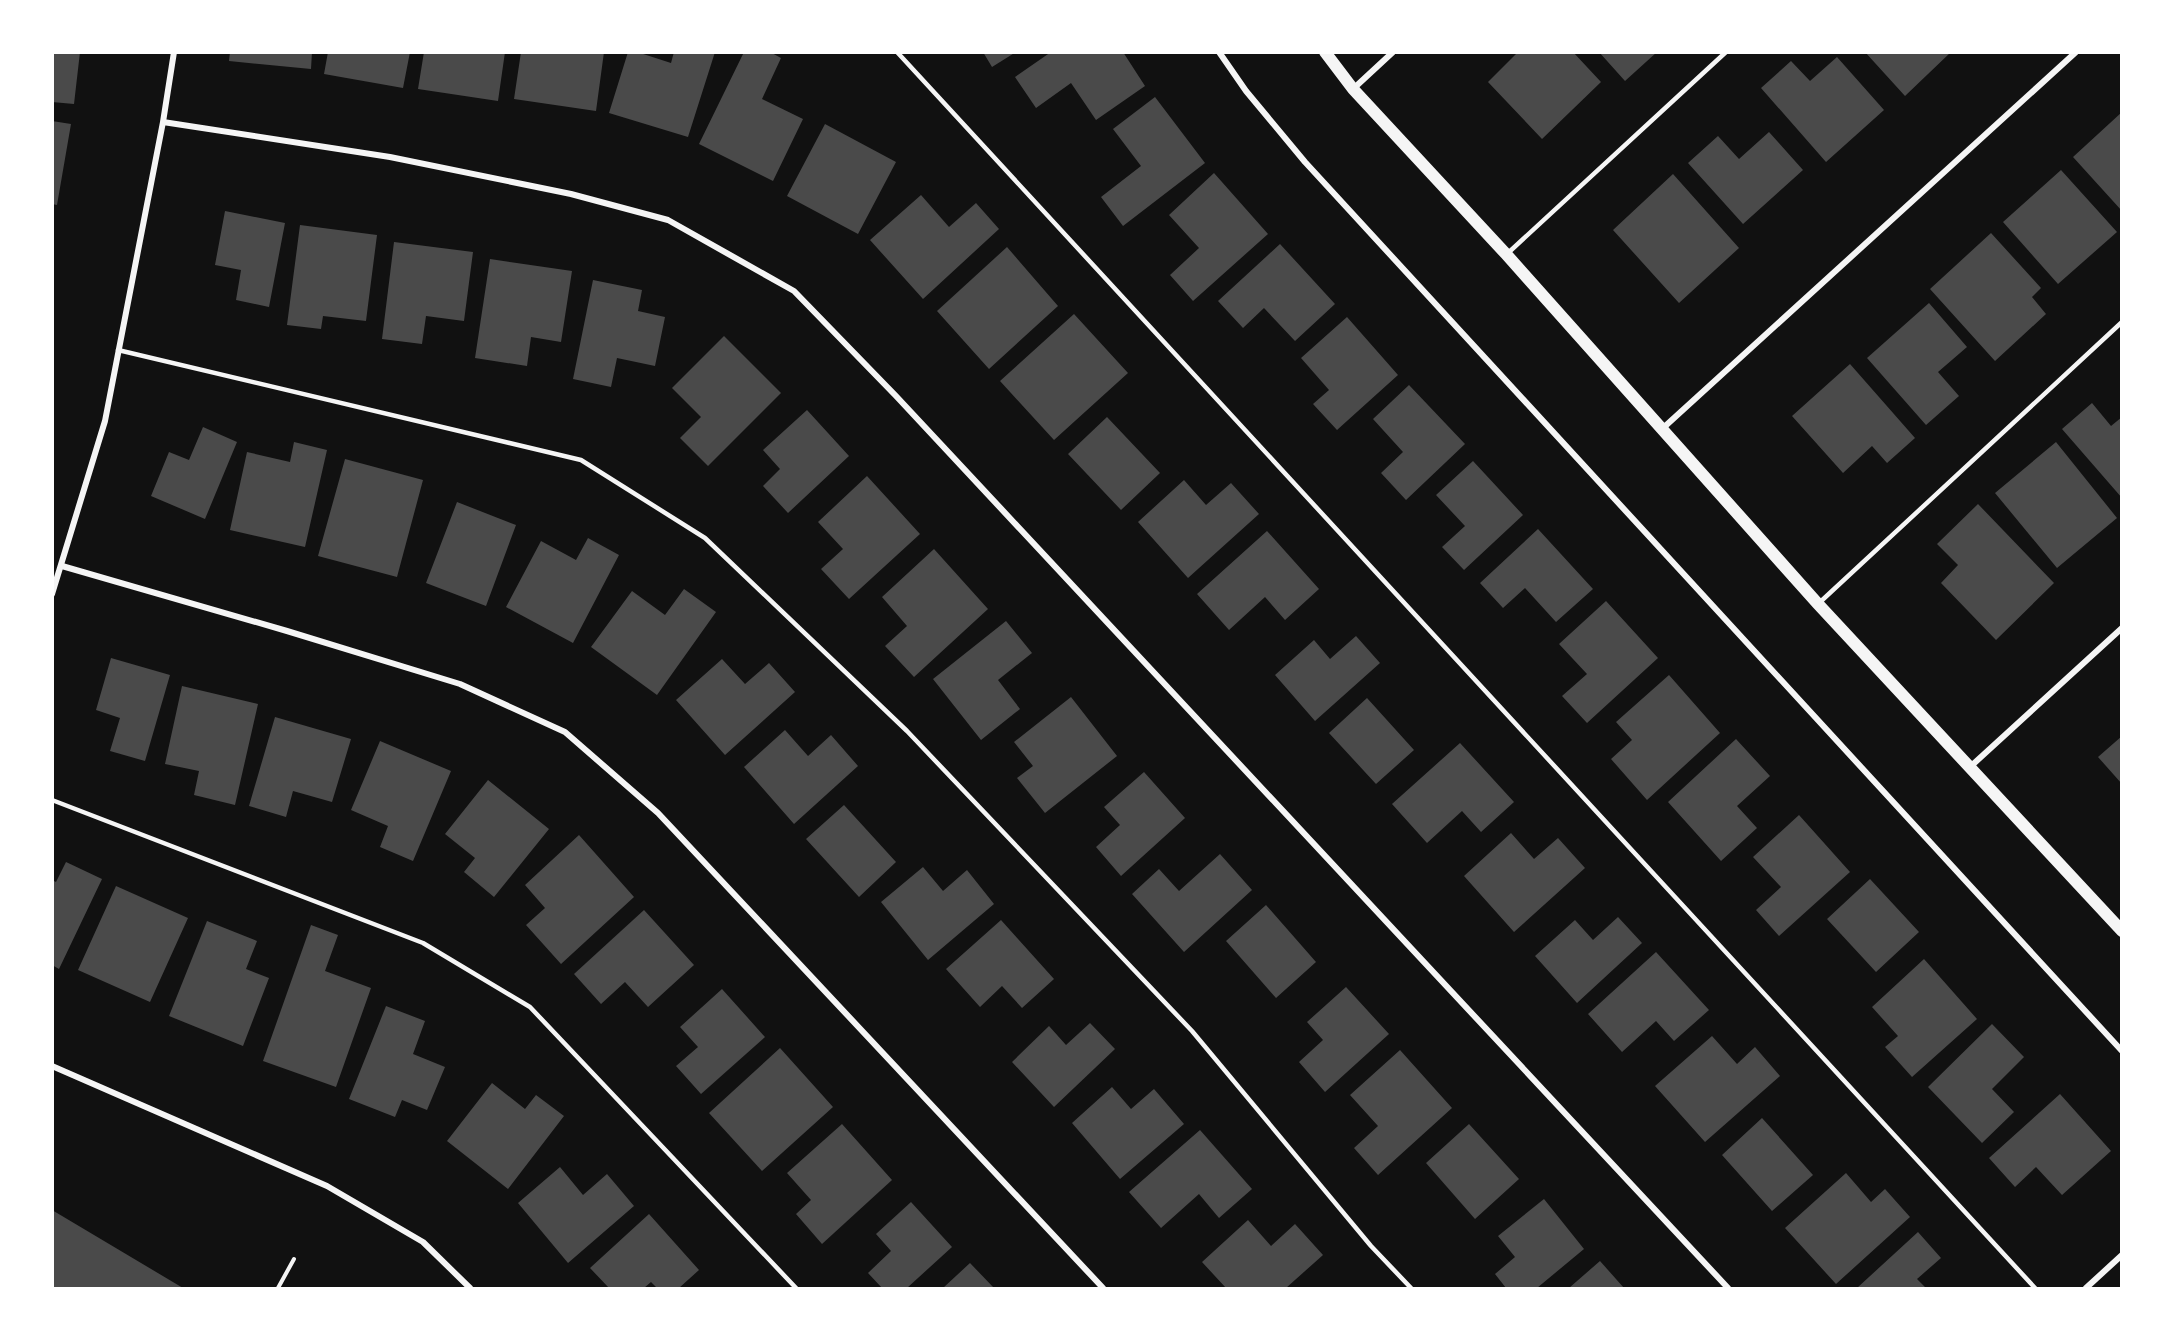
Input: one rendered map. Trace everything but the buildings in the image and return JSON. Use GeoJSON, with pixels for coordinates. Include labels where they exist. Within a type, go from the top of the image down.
{"type":"FeatureCollection","features":[{"type":"Feature","properties":{"kind":"main road"},"geometry":{"type":"LineString","coordinates":[[1325,52],[1353,89],[1506,255],[1818,604],[2121,931]]}},
{"type":"Feature","properties":{"kind":"street"},"geometry":{"type":"LineString","coordinates":[[52,594],[105,421],[163,122],[174,52]]}},
{"type":"Feature","properties":{"kind":"street"},"geometry":{"type":"LineString","coordinates":[[1219,52],[1246,91],[1305,162],[2121,1051]]}},
{"type":"Feature","properties":{"kind":"street"},"geometry":{"type":"LineString","coordinates":[[1353,89],[1393,52]]}},
{"type":"Feature","properties":{"kind":"street"},"geometry":{"type":"LineString","coordinates":[[1662,429],[2076,52]]}},
{"type":"Feature","properties":{"kind":"street"},"geometry":{"type":"LineString","coordinates":[[163,122],[390,157],[582,197],[668,220],[794,291],[1728,1288]]}},
{"type":"Feature","properties":{"kind":"street"},"geometry":{"type":"LineString","coordinates":[[62,566],[460,684],[565,732],[658,813],[1103,1288]]}},
{"type":"Feature","properties":{"kind":"street"},"geometry":{"type":"LineString","coordinates":[[1969,767],[2121,628]]}},
{"type":"Feature","properties":{"kind":"street"},"geometry":{"type":"LineString","coordinates":[[52,1066],[327,1186],[423,1242],[470,1288]]}},
{"type":"Feature","properties":{"kind":"street"},"geometry":{"type":"LineString","coordinates":[[2086,1288],[2121,1255]]}},
{"type":"Feature","properties":{"kind":"lane"},"geometry":{"type":"LineString","coordinates":[[897,52],[2036,1288]]}},
{"type":"Feature","properties":{"kind":"lane"},"geometry":{"type":"LineString","coordinates":[[1506,255],[1726,52]]}},
{"type":"Feature","properties":{"kind":"lane"},"geometry":{"type":"LineString","coordinates":[[1818,604],[2121,321]]}},
{"type":"Feature","properties":{"kind":"lane"},"geometry":{"type":"LineString","coordinates":[[118,350],[581,460],[705,538],[907,731],[1184,1022],[1371,1246],[1411,1288]]}},
{"type":"Feature","properties":{"kind":"lane"},"geometry":{"type":"LineString","coordinates":[[52,800],[423,943],[530,1007],[796,1288]]}},
{"type":"Feature","properties":{"kind":"path"},"geometry":{"type":"LineString","coordinates":[[278,1288],[294,1259]]}}]}
